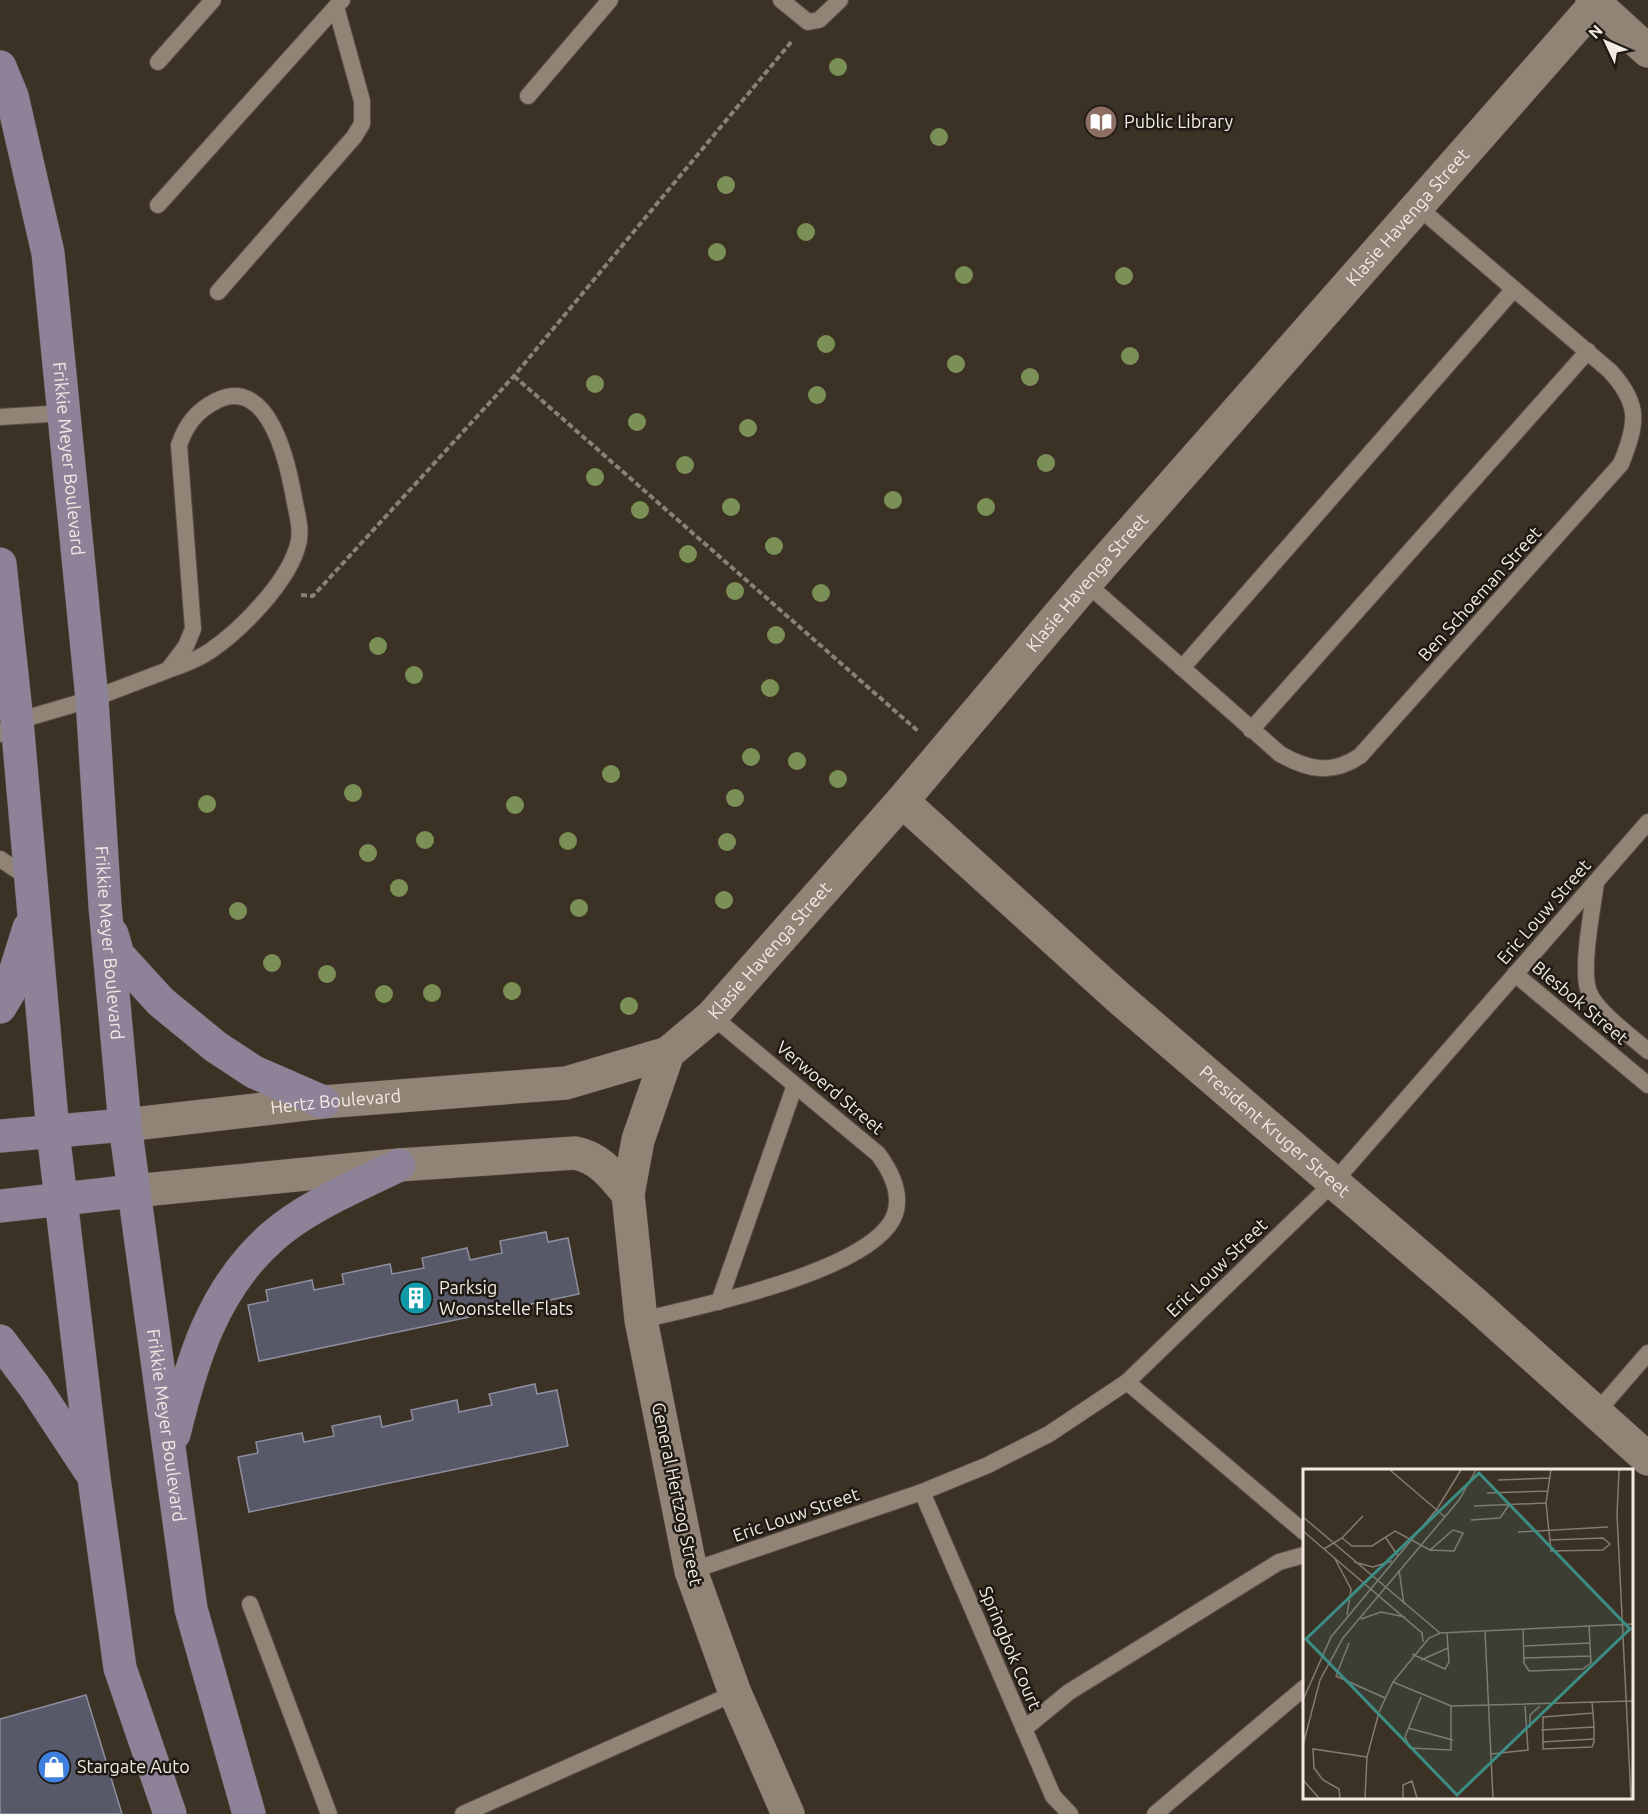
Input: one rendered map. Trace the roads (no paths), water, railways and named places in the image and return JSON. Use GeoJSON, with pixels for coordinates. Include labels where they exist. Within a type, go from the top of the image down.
{"type":"FeatureCollection","features":[{"type":"Feature","properties":{"kind":"main road","name":"Frikkie Meyer Boulevard"},"geometry":{"type":"LineString","coordinates":[[0,67],[12,96],[48,253],[92,699],[105,906],[125,1125],[190,1609],[249,1814]]}},
{"type":"Feature","properties":{"kind":"main road"},"geometry":{"type":"LineString","coordinates":[[0,564],[9,728],[33,895],[53,1132],[63,1199],[94,1478],[120,1668],[170,1814]]}},
{"type":"Feature","properties":{"kind":"main road"},"geometry":{"type":"LineString","coordinates":[[0,1007],[9,992],[33,895]]}},
{"type":"Feature","properties":{"kind":"main road"},"geometry":{"type":"LineString","coordinates":[[105,906],[118,954],[161,1002],[216,1047],[254,1072],[323,1102]]}},
{"type":"Feature","properties":{"kind":"main road","name":"Hertz Boulevard"},"geometry":{"type":"LineString","coordinates":[[0,1136],[125,1125]]}},
{"type":"Feature","properties":{"kind":"main road"},"geometry":{"type":"LineString","coordinates":[[170,1450],[187,1381],[204,1330],[221,1296],[244,1264],[273,1235],[322,1204],[399,1165]]}},
{"type":"Feature","properties":{"kind":"main road"},"geometry":{"type":"LineString","coordinates":[[0,1206],[133,1191]]}},
{"type":"Feature","properties":{"kind":"main road"},"geometry":{"type":"LineString","coordinates":[[0,1341],[34,1386],[94,1478]]}},
{"type":"Feature","properties":{"kind":"street"},"geometry":{"type":"LineString","coordinates":[[1596,1],[1648,51]]}},
{"type":"Feature","properties":{"kind":"street","name":"Klasie Havenga Street"},"geometry":{"type":"LineString","coordinates":[[628,1194],[638,1140],[669,1053],[712,1016],[902,801],[1086,583],[1418,207],[1596,1]]}},
{"type":"Feature","properties":{"kind":"street","name":"President Kruger Street"},"geometry":{"type":"LineString","coordinates":[[902,801],[1119,998],[1473,1302],[1648,1459]]}},
{"type":"Feature","properties":{"kind":"street","name":"Hertz Boulevard"},"geometry":{"type":"LineString","coordinates":[[125,1125],[323,1102],[566,1083],[669,1053]]}},
{"type":"Feature","properties":{"kind":"street"},"geometry":{"type":"LineString","coordinates":[[133,1191],[399,1165],[575,1153],[589,1155],[602,1164],[628,1194]]}},
{"type":"Feature","properties":{"kind":"street","name":"General Hertzog Street"},"geometry":{"type":"LineString","coordinates":[[628,1194],[641,1320],[691,1571],[735,1693],[788,1814]]}},
{"type":"Feature","properties":{"kind":"lane"},"geometry":{"type":"LineString","coordinates":[[158,62],[213,0]]}},
{"type":"Feature","properties":{"kind":"lane"},"geometry":{"type":"LineString","coordinates":[[528,96],[610,0]]}},
{"type":"Feature","properties":{"kind":"lane"},"geometry":{"type":"LineString","coordinates":[[781,0],[808,22],[819,20],[840,0]]}},
{"type":"Feature","properties":{"kind":"lane"},"geometry":{"type":"LineString","coordinates":[[158,205],[339,3]]}},
{"type":"Feature","properties":{"kind":"lane"},"geometry":{"type":"LineString","coordinates":[[218,292],[354,137],[362,124],[362,101],[339,3]]}},
{"type":"Feature","properties":{"kind":"lane","name":"Ben Schoeman Street"},"geometry":{"type":"LineString","coordinates":[[1086,583],[1280,754],[1300,766],[1323,769],[1345,766],[1360,756],[1621,464],[1634,429],[1633,406],[1627,390],[1588,351],[1418,207]]}},
{"type":"Feature","properties":{"kind":"lane"},"geometry":{"type":"LineString","coordinates":[[1182,668],[1514,289]]}},
{"type":"Feature","properties":{"kind":"lane"},"geometry":{"type":"LineString","coordinates":[[1251,730],[1588,351]]}},
{"type":"Feature","properties":{"kind":"lane"},"geometry":{"type":"LineString","coordinates":[[9,728],[168,670],[211,650],[272,592],[291,563],[300,532],[290,472],[273,425],[261,409],[247,399],[220,399],[194,416],[184,430],[179,445],[193,628],[186,646],[168,670]]}},
{"type":"Feature","properties":{"kind":"lane"},"geometry":{"type":"LineString","coordinates":[[0,417],[64,413]]}},
{"type":"Feature","properties":{"kind":"lane","name":"Eric Louw Street"},"geometry":{"type":"LineString","coordinates":[[691,1571],[922,1492],[988,1465],[1049,1434],[1127,1382],[1333,1183],[1648,822]]}},
{"type":"Feature","properties":{"kind":"lane"},"geometry":{"type":"LineString","coordinates":[[0,859],[33,895]]}},
{"type":"Feature","properties":{"kind":"lane"},"geometry":{"type":"LineString","coordinates":[[1596,882],[1587,964],[1589,994],[1597,1005],[1648,1051]]}},
{"type":"Feature","properties":{"kind":"lane","name":"Blesbok Street"},"geometry":{"type":"LineString","coordinates":[[1515,974],[1648,1085]]}},
{"type":"Feature","properties":{"kind":"lane","name":"Verwoerd Street"},"geometry":{"type":"LineString","coordinates":[[641,1320],[766,1289],[840,1260],[881,1233],[895,1214],[897,1196],[890,1170],[878,1154],[712,1016]]}},
{"type":"Feature","properties":{"kind":"lane"},"geometry":{"type":"LineString","coordinates":[[718,1302],[795,1085]]}},
{"type":"Feature","properties":{"kind":"lane"},"geometry":{"type":"LineString","coordinates":[[1596,1413],[1648,1353]]}},
{"type":"Feature","properties":{"kind":"lane"},"geometry":{"type":"LineString","coordinates":[[1127,1382],[1303,1530]]}},
{"type":"Feature","properties":{"kind":"lane","name":"Springbok Court"},"geometry":{"type":"LineString","coordinates":[[922,1492],[1053,1796],[1070,1814]]}},
{"type":"Feature","properties":{"kind":"lane"},"geometry":{"type":"LineString","coordinates":[[1024,1729],[1069,1692],[1109,1667],[1279,1562],[1303,1556]]}},
{"type":"Feature","properties":{"kind":"lane"},"geometry":{"type":"LineString","coordinates":[[250,1604],[329,1814]]}},
{"type":"Feature","properties":{"kind":"lane"},"geometry":{"type":"LineString","coordinates":[[1155,1814],[1303,1690]]}},
{"type":"Feature","properties":{"kind":"lane"},"geometry":{"type":"LineString","coordinates":[[463,1814],[735,1693]]}},
{"type":"Feature","properties":{"kind":"place","name":"Public Library"},"geometry":{"type":"Point","coordinates":[1101,122]}},
{"type":"Feature","properties":{"kind":"place","name":"Parksig Woonstelle Flats"},"geometry":{"type":"Point","coordinates":[416,1298]}},
{"type":"Feature","properties":{"kind":"place","name":"Stargate Auto"},"geometry":{"type":"Point","coordinates":[54,1767]}}]}
